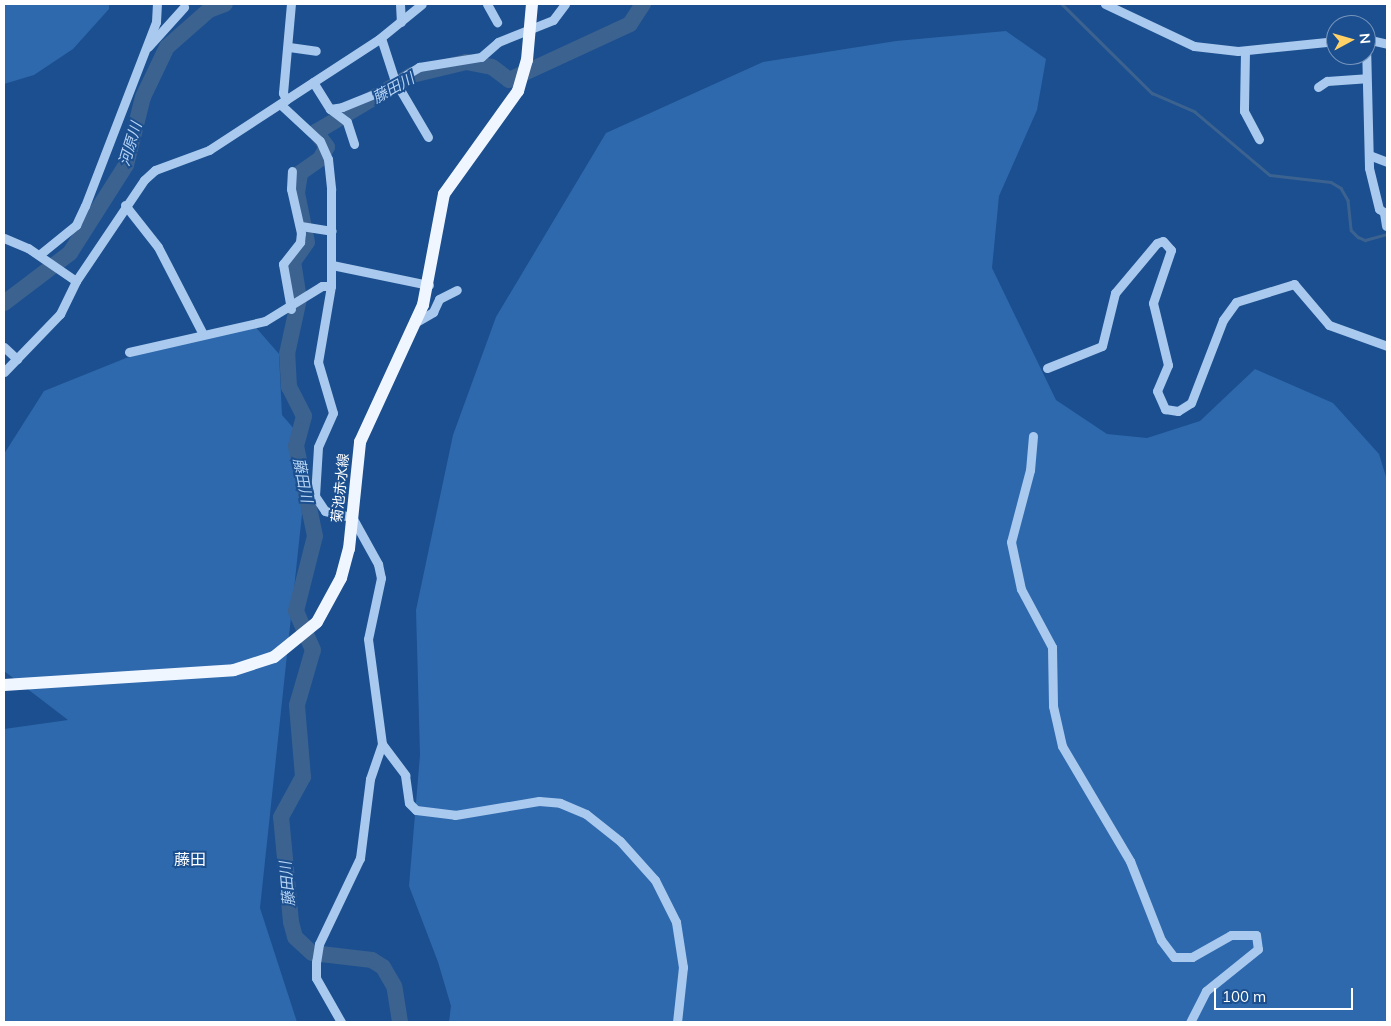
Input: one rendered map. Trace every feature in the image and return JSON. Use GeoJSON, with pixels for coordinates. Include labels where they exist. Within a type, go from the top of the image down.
{"type":"FeatureCollection","features":[{"type":"Feature","properties":{"kind":"main road","name":"菊池赤水線"},"geometry":{"type":"LineString","coordinates":[[4,685],[234,670],[274,657],[296,642],[317,622],[342,578],[352,517],[360,442],[416,322],[429,285],[444,194],[518,91],[531,32],[532,4]]}},
{"type":"Feature","properties":{"kind":"street"},"geometry":{"type":"LineString","coordinates":[[39,255],[76,225],[156,22],[157,4]]}},
{"type":"Feature","properties":{"kind":"street"},"geometry":{"type":"LineString","coordinates":[[291,4],[289,47],[283,102],[320,141],[328,159],[332,231],[331,286],[318,362],[334,413],[318,447],[315,496],[325,511],[352,517],[378,564],[381,578],[368,639],[382,744],[370,779],[360,858],[319,944],[316,962],[316,978],[340,1022]]}},
{"type":"Feature","properties":{"kind":"street"},"geometry":{"type":"LineString","coordinates":[[400,4],[401,22]]}},
{"type":"Feature","properties":{"kind":"street"},"geometry":{"type":"LineString","coordinates":[[4,372],[60,314],[76,281],[125,205],[156,170],[209,150],[381,38],[422,4]]}},
{"type":"Feature","properties":{"kind":"street"},"geometry":{"type":"LineString","coordinates":[[487,4],[497,22]]}},
{"type":"Feature","properties":{"kind":"street"},"geometry":{"type":"LineString","coordinates":[[330,109],[375,94],[419,68],[481,57],[498,42],[531,32],[553,20],[564,4]]}},
{"type":"Feature","properties":{"kind":"street"},"geometry":{"type":"LineString","coordinates":[[1105,4],[1194,46],[1245,51],[1326,42]]}},
{"type":"Feature","properties":{"kind":"street"},"geometry":{"type":"LineString","coordinates":[[145,48],[184,7]]}},
{"type":"Feature","properties":{"kind":"street"},"geometry":{"type":"LineString","coordinates":[[381,38],[395,81],[428,137]]}},
{"type":"Feature","properties":{"kind":"street"},"geometry":{"type":"LineString","coordinates":[[289,47],[316,51]]}},
{"type":"Feature","properties":{"kind":"street"},"geometry":{"type":"LineString","coordinates":[[1245,51],[1244,111],[1259,139]]}},
{"type":"Feature","properties":{"kind":"street"},"geometry":{"type":"LineString","coordinates":[[1366,65],[1369,155],[1373,187],[1386,213],[1386,226]]}},
{"type":"Feature","properties":{"kind":"street"},"geometry":{"type":"LineString","coordinates":[[1318,87],[1327,81],[1366,78]]}},
{"type":"Feature","properties":{"kind":"street"},"geometry":{"type":"LineString","coordinates":[[313,82],[330,109],[347,122],[354,144]]}},
{"type":"Feature","properties":{"kind":"street"},"geometry":{"type":"LineString","coordinates":[[1369,155],[1387,162]]}},
{"type":"Feature","properties":{"kind":"street"},"geometry":{"type":"LineString","coordinates":[[291,308],[283,264],[300,242],[301,226],[291,188],[292,171]]}},
{"type":"Feature","properties":{"kind":"street"},"geometry":{"type":"LineString","coordinates":[[125,205],[158,247],[203,334]]}},
{"type":"Feature","properties":{"kind":"street"},"geometry":{"type":"LineString","coordinates":[[301,226],[332,231]]}},
{"type":"Feature","properties":{"kind":"street"},"geometry":{"type":"LineString","coordinates":[[4,238],[39,255],[76,281]]}},
{"type":"Feature","properties":{"kind":"street"},"geometry":{"type":"LineString","coordinates":[[1047,368],[1102,346],[1115,293],[1157,243],[1163,241],[1171,250],[1153,302],[1168,364],[1157,391],[1165,409],[1178,411],[1191,403],[1223,320],[1236,302],[1294,284],[1329,325],[1387,346]]}},
{"type":"Feature","properties":{"kind":"street"},"geometry":{"type":"LineString","coordinates":[[332,265],[429,285]]}},
{"type":"Feature","properties":{"kind":"street"},"geometry":{"type":"LineString","coordinates":[[129,352],[265,321],[291,308],[322,286],[331,286]]}},
{"type":"Feature","properties":{"kind":"street"},"geometry":{"type":"LineString","coordinates":[[416,322],[432,312],[439,299],[457,290]]}},
{"type":"Feature","properties":{"kind":"street"},"geometry":{"type":"LineString","coordinates":[[4,347],[17,359]]}},
{"type":"Feature","properties":{"kind":"street"},"geometry":{"type":"LineString","coordinates":[[1033,436],[1030,470],[1011,542],[1021,589],[1052,646],[1054,706],[1062,746],[1130,860],[1168,952],[1174,958],[1192,957],[1230,935],[1256,935],[1258,949],[1206,991],[1190,1022]]}},
{"type":"Feature","properties":{"kind":"street"},"geometry":{"type":"LineString","coordinates":[[382,744],[405,775],[410,802],[416,810],[455,815],[539,801],[560,803],[586,814],[620,841],[655,880],[676,922],[683,967],[677,1022]]}},
{"type":"Feature","properties":{"kind":"shaded area"},"geometry":{"type":"Polygon","coordinates":[[[4,4],[109,4],[109,9],[73,49],[34,75],[4,84],[4,4]]]}},
{"type":"Feature","properties":{"kind":"shaded area"},"geometry":{"type":"Polygon","coordinates":[[[1006,31],[1046,59],[1037,110],[999,196],[992,268],[1056,400],[1107,434],[1147,438],[1200,421],[1255,369],[1333,403],[1379,454],[1387,480],[1387,1022],[449,1022],[451,1006],[438,962],[409,886],[420,755],[416,610],[453,435],[496,317],[606,133],[763,62],[896,41],[1006,31]]]}},
{"type":"Feature","properties":{"kind":"shaded area"},"geometry":{"type":"Polygon","coordinates":[[[253,324],[279,354],[282,415],[295,430],[302,514],[260,908],[297,1022],[4,1022],[4,729],[68,720],[4,671],[4,454],[44,391],[126,358],[253,324]]]}},
{"type":"Feature","properties":{"kind":"waterway","name":"河原川"},"geometry":{"type":"LineString","coordinates":[[4,303],[70,253],[126,165],[143,97],[167,47],[209,10],[225,4]]}},
{"type":"Feature","properties":{"kind":"waterway","name":"藤田川"},"geometry":{"type":"LineString","coordinates":[[400,1022],[394,986],[383,967],[372,960],[312,953],[295,937],[291,922],[281,817],[303,777],[297,705],[313,650],[296,611],[315,536],[296,446],[304,416],[289,387],[287,354],[299,299],[293,262],[307,242],[297,193],[300,173],[320,159],[327,147],[316,132],[412,75],[466,62],[492,67],[509,80],[630,24],[643,4]]}},
{"type":"Feature","properties":{"kind":"waterway"},"geometry":{"type":"LineString","coordinates":[[1062,4],[1152,93],[1194,111],[1270,175],[1331,182],[1341,188],[1348,200],[1351,230],[1358,237],[1365,240],[1387,234]]}},
{"type":"Feature","properties":{"kind":"district","name":"藤田"},"geometry":{"type":"Point","coordinates":[190,859]}}]}
